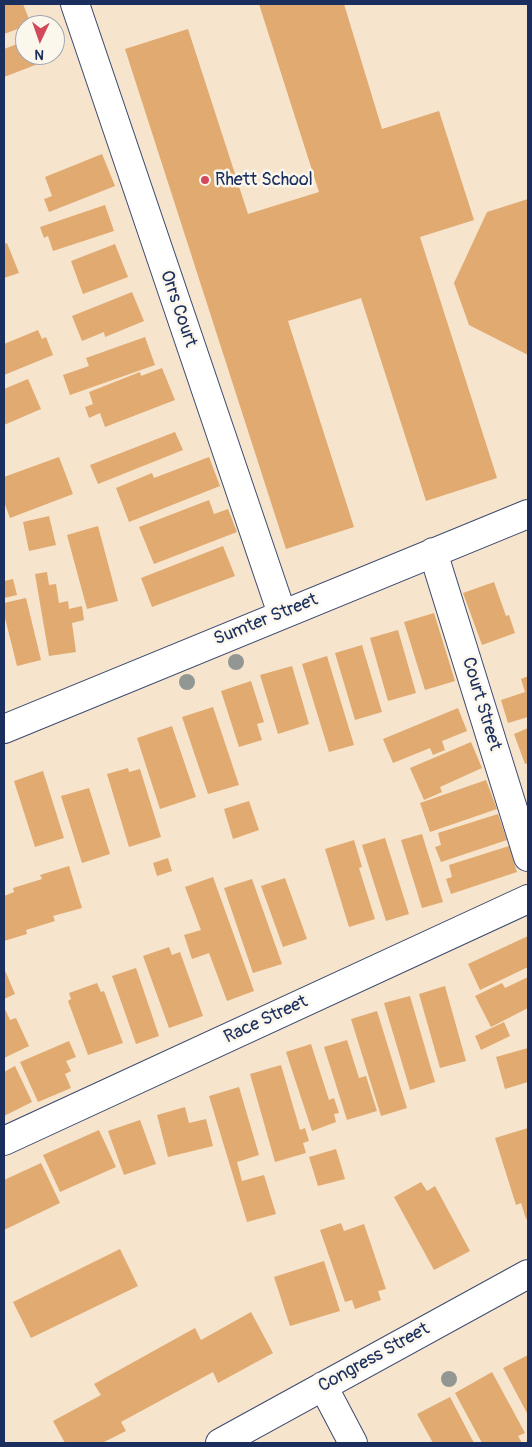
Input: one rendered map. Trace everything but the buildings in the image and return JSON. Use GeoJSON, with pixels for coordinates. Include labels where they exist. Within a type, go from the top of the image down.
{"type":"FeatureCollection","features":[{"type":"Feature","properties":{"kind":"street","name":"Orrs Court"},"geometry":{"type":"LineString","coordinates":[[75,4],[282,614]]}},
{"type":"Feature","properties":{"kind":"street","name":"Sumter Street"},"geometry":{"type":"LineString","coordinates":[[4,729],[528,514]]}},
{"type":"Feature","properties":{"kind":"street","name":"Court Street"},"geometry":{"type":"LineString","coordinates":[[433,552],[528,857]]}},
{"type":"Feature","properties":{"kind":"street","name":"Race Street"},"geometry":{"type":"LineString","coordinates":[[4,1141],[528,899]]}},
{"type":"Feature","properties":{"kind":"street","name":"Congress Street"},"geometry":{"type":"LineString","coordinates":[[220,1443],[528,1274]]}},
{"type":"Feature","properties":{"kind":"street"},"geometry":{"type":"LineString","coordinates":[[323,1386],[353,1443]]}},
{"type":"Feature","properties":{"kind":"place","name":"Rhett School"},"geometry":{"type":"Point","coordinates":[205,180]}}]}
